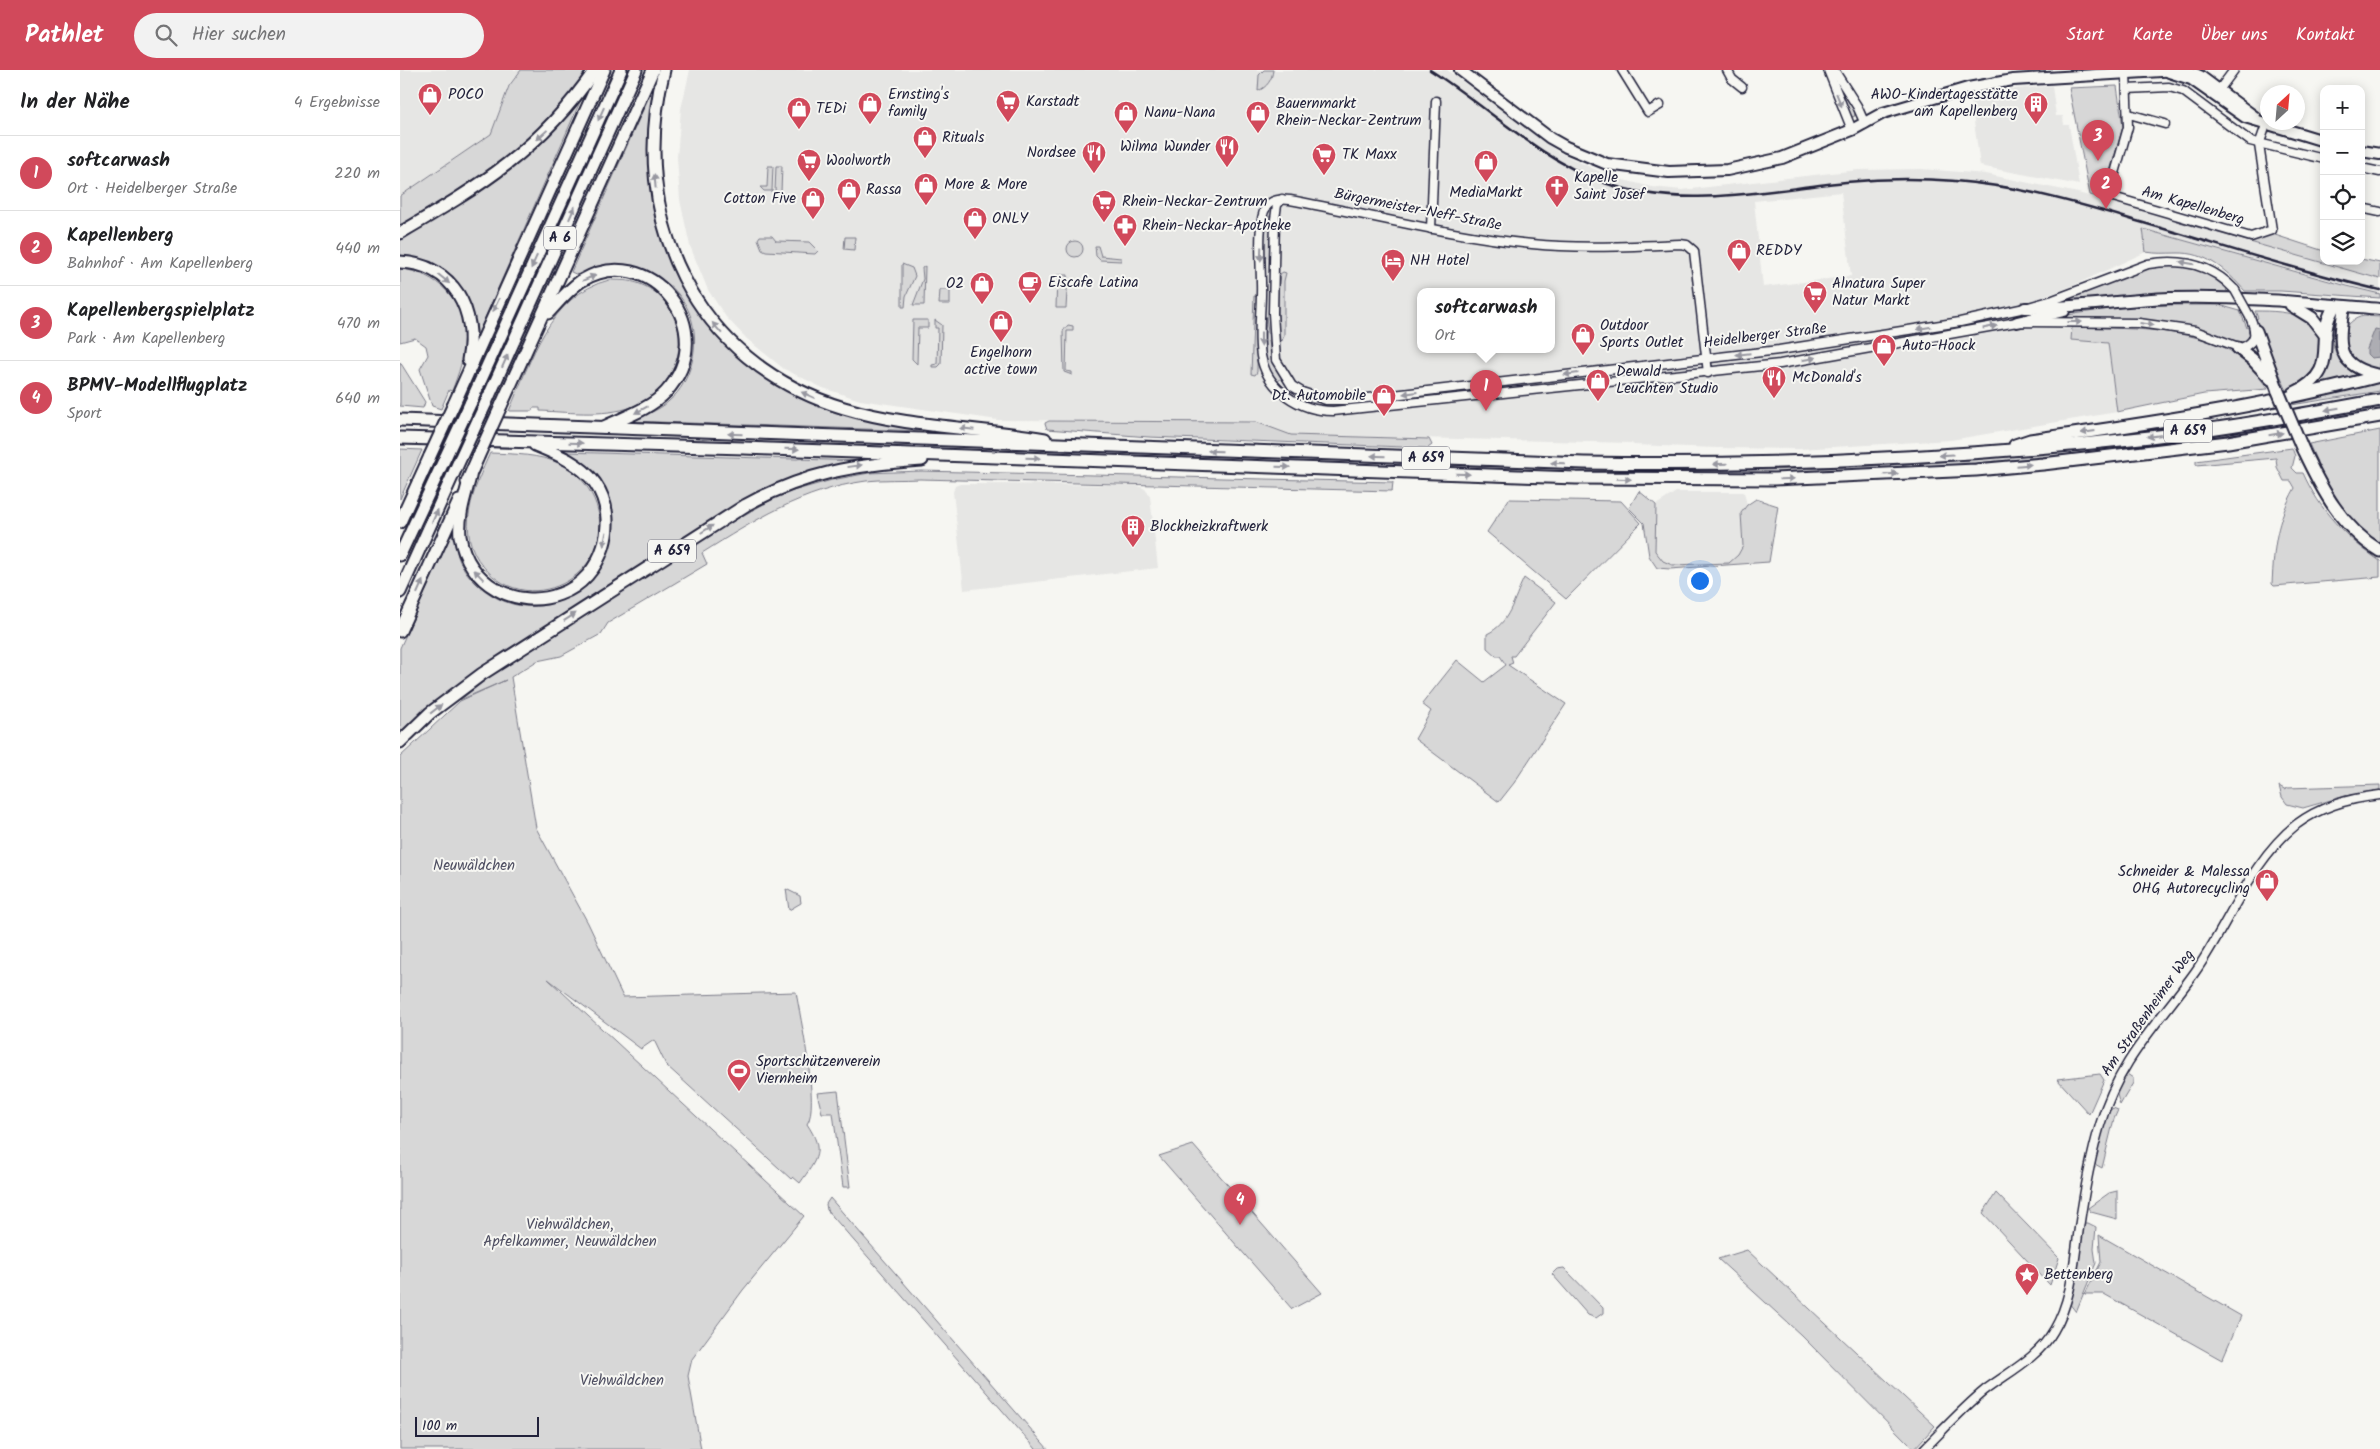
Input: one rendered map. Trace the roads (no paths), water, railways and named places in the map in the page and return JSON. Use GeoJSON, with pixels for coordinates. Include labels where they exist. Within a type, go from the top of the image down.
{"type":"FeatureCollection","features":[{"type":"Feature","properties":{"kind":"highway"},"geometry":{"type":"LineString","coordinates":[[400,233],[462,197],[512,162],[547,131],[572,103],[595,70]]}},
{"type":"Feature","properties":{"kind":"highway"},"geometry":{"type":"LineString","coordinates":[[400,522],[604,70]]}},
{"type":"Feature","properties":{"kind":"highway","name":"A 6"},"geometry":{"type":"LineString","coordinates":[[400,555],[621,70]]}},
{"type":"Feature","properties":{"kind":"highway","name":"A 6"},"geometry":{"type":"LineString","coordinates":[[400,592],[636,70]]}},
{"type":"Feature","properties":{"kind":"highway","name":"A 6"},"geometry":{"type":"LineString","coordinates":[[470,477],[653,70]]}},
{"type":"Feature","properties":{"kind":"highway"},"geometry":{"type":"LineString","coordinates":[[664,70],[655,129],[655,173],[660,215],[669,247],[683,279],[701,309],[735,347],[782,382],[814,398],[846,409],[892,420],[1027,436],[1084,446]]}},
{"type":"Feature","properties":{"kind":"highway"},"geometry":{"type":"LineString","coordinates":[[400,262],[423,266],[440,275],[454,288],[464,303],[470,321],[471,340],[463,384]]}},
{"type":"Feature","properties":{"kind":"highway"},"geometry":{"type":"LineString","coordinates":[[540,322],[567,292],[581,281],[597,275],[617,272],[633,273],[650,279],[661,287],[679,309],[685,325],[686,352],[675,381],[658,400],[600,429]]}},
{"type":"Feature","properties":{"kind":"highway"},"geometry":{"type":"LineString","coordinates":[[2291,305],[2312,318],[2326,336]]}},
{"type":"Feature","properties":{"kind":"highway"},"geometry":{"type":"LineString","coordinates":[[2278,392],[2303,389],[2315,380],[2324,362],[2328,318],[2339,306]]}},
{"type":"Feature","properties":{"kind":"highway"},"geometry":{"type":"LineString","coordinates":[[2256,331],[2278,392],[2320,486],[2350,528],[2380,551]]}},
{"type":"Feature","properties":{"kind":"highway"},"geometry":{"type":"LineString","coordinates":[[2238,348],[2252,359],[2278,392]]}},
{"type":"Feature","properties":{"kind":"highway"},"geometry":{"type":"LineString","coordinates":[[1994,452],[2030,440],[2170,421],[2278,392],[2380,376]]}},
{"type":"Feature","properties":{"kind":"highway","name":"A 659"},"geometry":{"type":"LineString","coordinates":[[400,420],[600,429],[1670,465],[1875,460],[1994,452],[2161,435],[2267,420],[2380,400]]}},
{"type":"Feature","properties":{"kind":"highway","name":"A 659"},"geometry":{"type":"LineString","coordinates":[[400,438],[984,456],[1576,478],[1784,479],[1966,470],[2043,464],[2228,442],[2380,416]]}},
{"type":"Feature","properties":{"kind":"highway"},"geometry":{"type":"LineString","coordinates":[[470,477],[461,515],[460,535],[466,556],[478,575],[502,592],[524,599],[561,594],[574,587],[592,570],[605,542],[607,516],[603,501],[594,482],[573,463],[527,442]]}},
{"type":"Feature","properties":{"kind":"highway","name":"A 659"},"geometry":{"type":"LineString","coordinates":[[400,742],[452,696],[517,651],[665,555],[769,492],[813,476],[848,467],[984,456]]}},
{"type":"Feature","properties":{"kind":"highway"},"geometry":{"type":"LineString","coordinates":[[400,631],[470,477]]}},
{"type":"Feature","properties":{"kind":"main road"},"geometry":{"type":"LineString","coordinates":[[1460,70],[1550,138],[1586,157],[1625,168],[1669,172],[1727,170],[1782,158],[1927,100],[1968,88],[2059,73],[2126,73],[2178,70]]}},
{"type":"Feature","properties":{"kind":"main road"},"geometry":{"type":"LineString","coordinates":[[2186,70],[2200,76],[2217,93]]}},
{"type":"Feature","properties":{"kind":"main road"},"geometry":{"type":"LineString","coordinates":[[2166,71],[2191,79],[2217,93],[2260,121]]}},
{"type":"Feature","properties":{"kind":"main road"},"geometry":{"type":"LineString","coordinates":[[2284,130],[2320,140]]}},
{"type":"Feature","properties":{"kind":"main road"},"geometry":{"type":"LineString","coordinates":[[2365,152],[2380,154]]}},
{"type":"Feature","properties":{"kind":"main road"},"geometry":{"type":"LineString","coordinates":[[2025,308],[2079,307],[2172,298],[2288,300],[2380,309]]}},
{"type":"Feature","properties":{"kind":"main road"},"geometry":{"type":"LineString","coordinates":[[2224,299],[2291,305],[2339,306]]}},
{"type":"Feature","properties":{"kind":"main road"},"geometry":{"type":"LineString","coordinates":[[2339,306],[2339,338],[2343,355],[2356,369],[2380,376]]}},
{"type":"Feature","properties":{"kind":"main road"},"geometry":{"type":"LineString","coordinates":[[2017,322],[2079,307]]}},
{"type":"Feature","properties":{"kind":"street"},"geometry":{"type":"LineString","coordinates":[[1622,70],[1648,112],[1660,105]]}},
{"type":"Feature","properties":{"kind":"street"},"geometry":{"type":"LineString","coordinates":[[1726,70],[1732,79],[1742,87]]}},
{"type":"Feature","properties":{"kind":"street"},"geometry":{"type":"LineString","coordinates":[[1828,70],[1852,130]]}},
{"type":"Feature","properties":{"kind":"street"},"geometry":{"type":"LineString","coordinates":[[1834,70],[1858,106],[1865,124]]}},
{"type":"Feature","properties":{"kind":"street"},"geometry":{"type":"LineString","coordinates":[[2217,93],[2234,70]]}},
{"type":"Feature","properties":{"kind":"street","name":"Am Kapellenberg"},"geometry":{"type":"LineString","coordinates":[[2126,73],[2128,127],[2110,191],[2113,197],[2251,237],[2272,230],[2259,142]]}},
{"type":"Feature","properties":{"kind":"street"},"geometry":{"type":"LineString","coordinates":[[2127,89],[2170,87],[2183,91],[2250,141],[2320,158]]}},
{"type":"Feature","properties":{"kind":"street"},"geometry":{"type":"LineString","coordinates":[[1431,229],[1436,101]]}},
{"type":"Feature","properties":{"kind":"street"},"geometry":{"type":"LineString","coordinates":[[2129,114],[2165,124]]}},
{"type":"Feature","properties":{"kind":"street"},"geometry":{"type":"LineString","coordinates":[[2259,142],[2264,130]]}},
{"type":"Feature","properties":{"kind":"street"},"geometry":{"type":"LineString","coordinates":[[2365,169],[2380,172]]}},
{"type":"Feature","properties":{"kind":"street","name":"Bürgermeister-Neff-Straße"},"geometry":{"type":"LineString","coordinates":[[1282,199],[1350,211],[1431,229],[1533,244],[1600,247],[1687,245],[1694,250],[1708,373]]}},
{"type":"Feature","properties":{"kind":"street","name":"Heidelberger Straße"},"geometry":{"type":"LineString","coordinates":[[1282,199],[1275,211],[1273,344],[1276,360],[1292,386],[1313,397],[1326,400],[1350,400],[1858,340],[1960,322],[2025,308],[2148,264],[2165,261],[2183,261],[2200,265],[2216,273],[2232,287],[2256,331]]}},
{"type":"Feature","properties":{"kind":"street","name":"Heidelberger Straße"},"geometry":{"type":"LineString","coordinates":[[1282,199],[1270,203],[1265,209],[1262,218],[1261,354],[1268,375],[1276,386],[1291,400],[1307,408],[1333,412],[1556,387],[1708,373],[1780,364],[2017,322],[2148,324],[2195,331],[2238,348]]}},
{"type":"Feature","properties":{"kind":"street"},"geometry":{"type":"LineString","coordinates":[[2365,209],[2380,212]]}},
{"type":"Feature","properties":{"kind":"street"},"geometry":{"type":"LineString","coordinates":[[2238,348],[2245,347],[2251,342],[2256,331]]}},
{"type":"Feature","properties":{"kind":"street","name":"Am Straßenheimer Weg"},"geometry":{"type":"LineString","coordinates":[[1924,1449],[1984,1391],[2038,1350],[2054,1330],[2067,1297],[2089,1167],[2113,1087],[2143,1040],[2195,972],[2258,869],[2283,836],[2299,823],[2327,807],[2358,798],[2380,795]]}},
{"type":"Feature","properties":{"kind":"railway"},"geometry":{"type":"LineString","coordinates":[[1430,70],[1556,160],[1602,182],[1632,191],[1693,197],[1724,196],[1884,179],[1922,179],[1978,183],[2065,200],[2287,266],[2380,290]]}},
{"type":"Feature","properties":{"kind":"place","name":"POCO"},"geometry":{"type":"Point","coordinates":[430,116]}},
{"type":"Feature","properties":{"kind":"place","name":"Karstadt"},"geometry":{"type":"Point","coordinates":[1008,123]}},
{"type":"Feature","properties":{"kind":"place","name":"Ernsting's family"},"geometry":{"type":"Point","coordinates":[870,125]}},
{"type":"Feature","properties":{"kind":"place","name":"AWO-Kindertagesstätte am Kapellenberg"},"geometry":{"type":"Point","coordinates":[2036,125]}},
{"type":"Feature","properties":{"kind":"place","name":"TEDi"},"geometry":{"type":"Point","coordinates":[799,130]}},
{"type":"Feature","properties":{"kind":"place","name":"Nanu-Nana"},"geometry":{"type":"Point","coordinates":[1126,134]}},
{"type":"Feature","properties":{"kind":"place","name":"Bauernmarkt Rhein-Neckar-Zentrum"},"geometry":{"type":"Point","coordinates":[1258,134]}},
{"type":"Feature","properties":{"kind":"place","name":"Rituals"},"geometry":{"type":"Point","coordinates":[925,159]}},
{"type":"Feature","properties":{"kind":"place","name":"Kapellenbergspielplatz"},"geometry":{"type":"Point","coordinates":[2098,161]}},
{"type":"Feature","properties":{"kind":"place","name":"Wilma Wunder"},"geometry":{"type":"Point","coordinates":[1227,168]}},
{"type":"Feature","properties":{"kind":"place","name":"Nordsee"},"geometry":{"type":"Point","coordinates":[1094,174]}},
{"type":"Feature","properties":{"kind":"place","name":"TK Maxx"},"geometry":{"type":"Point","coordinates":[1324,176]}},
{"type":"Feature","properties":{"kind":"place","name":"Woolworth"},"geometry":{"type":"Point","coordinates":[809,182]}},
{"type":"Feature","properties":{"kind":"place","name":"MediaMarkt"},"geometry":{"type":"Point","coordinates":[1486,183]}},
{"type":"Feature","properties":{"kind":"place","name":"More & More"},"geometry":{"type":"Point","coordinates":[926,206]}},
{"type":"Feature","properties":{"kind":"place","name":"Kapelle Saint Josef"},"geometry":{"type":"Point","coordinates":[1557,208]}},
{"type":"Feature","properties":{"kind":"place","name":"Kapellenberg"},"geometry":{"type":"Point","coordinates":[2106,209]}},
{"type":"Feature","properties":{"kind":"place","name":"Rassa"},"geometry":{"type":"Point","coordinates":[849,211]}},
{"type":"Feature","properties":{"kind":"place","name":"Cotton Five"},"geometry":{"type":"Point","coordinates":[813,220]}},
{"type":"Feature","properties":{"kind":"place","name":"Rhein-Neckar-Zentrum"},"geometry":{"type":"Point","coordinates":[1104,223]}},
{"type":"Feature","properties":{"kind":"place","name":"ONLY"},"geometry":{"type":"Point","coordinates":[975,240]}},
{"type":"Feature","properties":{"kind":"place","name":"Rhein-Neckar-Apotheke"},"geometry":{"type":"Point","coordinates":[1125,247]}},
{"type":"Feature","properties":{"kind":"place","name":"REDDY"},"geometry":{"type":"Point","coordinates":[1739,272]}},
{"type":"Feature","properties":{"kind":"place","name":"NH Hotel"},"geometry":{"type":"Point","coordinates":[1393,282]}},
{"type":"Feature","properties":{"kind":"place","name":"Eiscafe Latina"},"geometry":{"type":"Point","coordinates":[1030,304]}},
{"type":"Feature","properties":{"kind":"place","name":"O2"},"geometry":{"type":"Point","coordinates":[982,305]}},
{"type":"Feature","properties":{"kind":"place","name":"Alnatura Super Natur Markt"},"geometry":{"type":"Point","coordinates":[1815,314]}},
{"type":"Feature","properties":{"kind":"place","name":"Engelhorn active town"},"geometry":{"type":"Point","coordinates":[1001,343]}},
{"type":"Feature","properties":{"kind":"place","name":"Outdoor Sports Outlet"},"geometry":{"type":"Point","coordinates":[1583,356]}},
{"type":"Feature","properties":{"kind":"place","name":"Auto-Hoock"},"geometry":{"type":"Point","coordinates":[1884,367]}},
{"type":"Feature","properties":{"kind":"place","name":"McDonald's"},"geometry":{"type":"Point","coordinates":[1774,399]}},
{"type":"Feature","properties":{"kind":"place","name":"Dewald Leuchten Studio"},"geometry":{"type":"Point","coordinates":[1598,402]}},
{"type":"Feature","properties":{"kind":"place","name":"softcarwash"},"geometry":{"type":"Point","coordinates":[1486,411]}},
{"type":"Feature","properties":{"kind":"place","name":"Dt. Automobile"},"geometry":{"type":"Point","coordinates":[1384,417]}},
{"type":"Feature","properties":{"kind":"place","name":"Blockheizkraftwerk"},"geometry":{"type":"Point","coordinates":[1133,548]}},
{"type":"Feature","properties":{"kind":"place","name":"Schneider & Malessa OHG Autorecycling"},"geometry":{"type":"Point","coordinates":[2267,902]}},
{"type":"Feature","properties":{"kind":"place","name":"Sportschützenverein Viernheim"},"geometry":{"type":"Point","coordinates":[739,1092]}},
{"type":"Feature","properties":{"kind":"place","name":"BPMV-Modellflugplatz"},"geometry":{"type":"Point","coordinates":[1240,1225]}},
{"type":"Feature","properties":{"kind":"place","name":"Bettenberg"},"geometry":{"type":"Point","coordinates":[2027,1296]}},
{"type":"Feature","properties":{"kind":"park label","name":"Neuwäldchen"},"geometry":{"type":"Point","coordinates":[474,866]}},
{"type":"Feature","properties":{"kind":"park label","name":"Viehwäldchen, Apfelkammer, Neuwäldchen"},"geometry":{"type":"Point","coordinates":[570,1234]}},
{"type":"Feature","properties":{"kind":"park label","name":"Viehwäldchen"},"geometry":{"type":"Point","coordinates":[622,1381]}}]}
